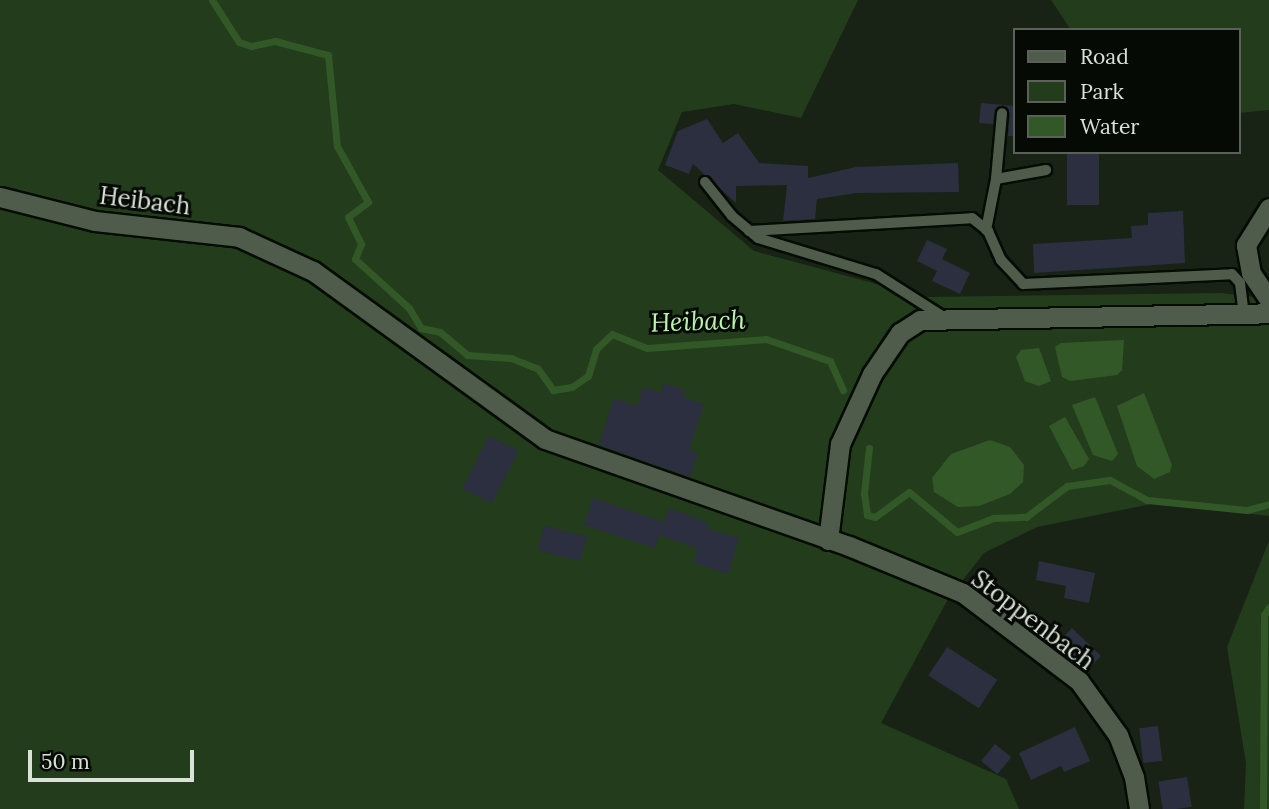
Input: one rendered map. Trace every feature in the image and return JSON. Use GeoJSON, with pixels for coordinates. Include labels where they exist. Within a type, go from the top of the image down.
{"type":"FeatureCollection","features":[{"type":"Feature","properties":{"kind":"street","name":"Heibach"},"geometry":{"type":"LineString","coordinates":[[0,197],[94,221],[239,237],[313,271],[545,439],[828,540]]}},
{"type":"Feature","properties":{"kind":"street"},"geometry":{"type":"LineString","coordinates":[[1269,208],[1246,245],[1251,273],[1269,300]]}},
{"type":"Feature","properties":{"kind":"street"},"geometry":{"type":"LineString","coordinates":[[828,540],[840,444],[872,374],[900,333],[920,320],[1269,313]]}},
{"type":"Feature","properties":{"kind":"street","name":"Stoppenbach"},"geometry":{"type":"LineString","coordinates":[[828,540],[963,593],[1079,681],[1118,735],[1133,777],[1139,809]]}},
{"type":"Feature","properties":{"kind":"lane"},"geometry":{"type":"LineString","coordinates":[[986,230],[996,178],[1002,113]]}},
{"type":"Feature","properties":{"kind":"lane"},"geometry":{"type":"LineString","coordinates":[[996,178],[1046,170]]}},
{"type":"Feature","properties":{"kind":"lane"},"geometry":{"type":"LineString","coordinates":[[705,182],[749,231],[813,258],[876,274],[948,319]]}},
{"type":"Feature","properties":{"kind":"lane"},"geometry":{"type":"LineString","coordinates":[[749,231],[972,218],[986,230],[1001,260],[1023,284],[1232,274],[1240,283],[1244,315]]}},
{"type":"Feature","properties":{"kind":"green space"},"geometry":{"type":"Polygon","coordinates":[[[0,0],[858,0],[801,118],[734,104],[682,112],[658,170],[754,251],[925,297],[1221,293],[1269,299],[1269,516],[1156,503],[1037,527],[984,553],[948,599],[881,723],[1006,779],[1019,809],[0,809],[0,0]]]}},
{"type":"Feature","properties":{"kind":"green space"},"geometry":{"type":"Polygon","coordinates":[[[1051,0],[1269,0],[1269,110],[1241,113],[1241,28],[1070,28],[1051,0]]]}},
{"type":"Feature","properties":{"kind":"green space"},"geometry":{"type":"Polygon","coordinates":[[[1269,541],[1269,809],[1244,809],[1246,763],[1227,647],[1269,541]]]}},
{"type":"Feature","properties":{"kind":"water"},"geometry":{"type":"Polygon","coordinates":[[[1124,340],[1122,370],[1117,375],[1070,381],[1062,377],[1055,347],[1061,343],[1124,340]]]}},
{"type":"Feature","properties":{"kind":"water"},"geometry":{"type":"Polygon","coordinates":[[[1039,348],[1051,381],[1039,386],[1025,381],[1016,357],[1021,350],[1039,348]]]}},
{"type":"Feature","properties":{"kind":"water"},"geometry":{"type":"Polygon","coordinates":[[[1144,393],[1172,465],[1170,472],[1154,479],[1137,466],[1117,406],[1144,393]]]}},
{"type":"Feature","properties":{"kind":"water"},"geometry":{"type":"Polygon","coordinates":[[[1095,397],[1118,454],[1112,461],[1093,455],[1072,405],[1095,397]]]}},
{"type":"Feature","properties":{"kind":"water"},"geometry":{"type":"Polygon","coordinates":[[[1065,417],[1089,459],[1084,466],[1072,470],[1049,426],[1065,417]]]}},
{"type":"Feature","properties":{"kind":"water"},"geometry":{"type":"Polygon","coordinates":[[[990,440],[1010,447],[1024,465],[1023,482],[1010,494],[979,506],[958,507],[934,492],[932,478],[951,454],[990,440]]]}},
{"type":"Feature","properties":{"kind":"building"},"geometry":{"type":"Polygon","coordinates":[[[981,103],[1014,106],[1014,136],[1008,136],[1010,113],[1003,105],[995,109],[993,124],[979,123],[981,103]]]}},
{"type":"Feature","properties":{"kind":"building"},"geometry":{"type":"Polygon","coordinates":[[[707,119],[723,143],[738,133],[759,163],[808,166],[808,178],[856,167],[958,163],[959,192],[857,193],[817,199],[815,219],[783,221],[787,185],[736,186],[736,203],[693,164],[689,174],[665,165],[678,131],[707,119]]]}},
{"type":"Feature","properties":{"kind":"building"},"geometry":{"type":"Polygon","coordinates":[[[1067,154],[1099,154],[1099,205],[1067,205],[1067,154]]]}},
{"type":"Feature","properties":{"kind":"building"},"geometry":{"type":"Polygon","coordinates":[[[1183,211],[1185,263],[1034,273],[1033,244],[1132,238],[1131,226],[1148,225],[1148,213],[1183,211]]]}},
{"type":"Feature","properties":{"kind":"building"},"geometry":{"type":"Polygon","coordinates":[[[927,240],[947,249],[942,259],[970,273],[960,294],[932,281],[937,271],[917,261],[927,240]]]}},
{"type":"Feature","properties":{"kind":"building"},"geometry":{"type":"Polygon","coordinates":[[[664,383],[685,390],[683,397],[704,404],[689,450],[698,452],[690,477],[599,445],[614,398],[637,406],[643,387],[661,393],[664,383]]]}},
{"type":"Feature","properties":{"kind":"building"},"geometry":{"type":"Polygon","coordinates":[[[489,436],[518,451],[492,504],[462,489],[489,436]]]}},
{"type":"Feature","properties":{"kind":"building"},"geometry":{"type":"Polygon","coordinates":[[[593,498],[663,522],[661,529],[669,508],[708,523],[706,528],[739,538],[728,574],[694,563],[698,549],[659,535],[655,548],[584,525],[593,498]]]}},
{"type":"Feature","properties":{"kind":"building"},"geometry":{"type":"Polygon","coordinates":[[[544,526],[587,537],[581,561],[538,550],[544,526]]]}},
{"type":"Feature","properties":{"kind":"building"},"geometry":{"type":"Polygon","coordinates":[[[1039,561],[1095,573],[1089,603],[1064,598],[1066,586],[1036,580],[1039,561]]]}},
{"type":"Feature","properties":{"kind":"building"},"geometry":{"type":"Polygon","coordinates":[[[1072,628],[1101,656],[1086,671],[1054,647],[1072,628]]]}},
{"type":"Feature","properties":{"kind":"building"},"geometry":{"type":"Polygon","coordinates":[[[947,647],[997,680],[979,708],[928,676],[947,647]]]}},
{"type":"Feature","properties":{"kind":"building"},"geometry":{"type":"Polygon","coordinates":[[[1158,726],[1162,761],[1143,763],[1139,728],[1158,726]]]}},
{"type":"Feature","properties":{"kind":"building"},"geometry":{"type":"Polygon","coordinates":[[[1075,727],[1090,761],[1064,772],[1061,766],[1031,780],[1019,753],[1075,727]]]}},
{"type":"Feature","properties":{"kind":"building"},"geometry":{"type":"Polygon","coordinates":[[[995,744],[1011,757],[997,774],[981,761],[995,744]]]}},
{"type":"Feature","properties":{"kind":"building"},"geometry":{"type":"Polygon","coordinates":[[[1187,777],[1192,807],[1163,809],[1158,782],[1187,777]]]}},
{"type":"Feature","properties":{"kind":"waterway","name":"Heibach"},"geometry":{"type":"LineString","coordinates":[[212,0],[239,42],[251,46],[275,41],[328,55],[337,146],[368,202],[348,217],[361,244],[355,259],[409,308],[421,328],[440,332],[467,355],[511,358],[538,369],[553,390],[572,387],[588,376],[596,349],[612,334],[647,348],[766,339],[830,361],[843,390]]}},
{"type":"Feature","properties":{"kind":"waterway","name":"Heibach"},"geometry":{"type":"LineString","coordinates":[[869,448],[864,493],[867,515],[875,517],[909,492],[957,532],[993,518],[1026,517],[1067,486],[1110,480],[1147,500],[1247,510],[1269,504]]}},
{"type":"Feature","properties":{"kind":"waterway"},"geometry":{"type":"LineString","coordinates":[[1263,809],[1264,615],[1269,607]]}}]}
